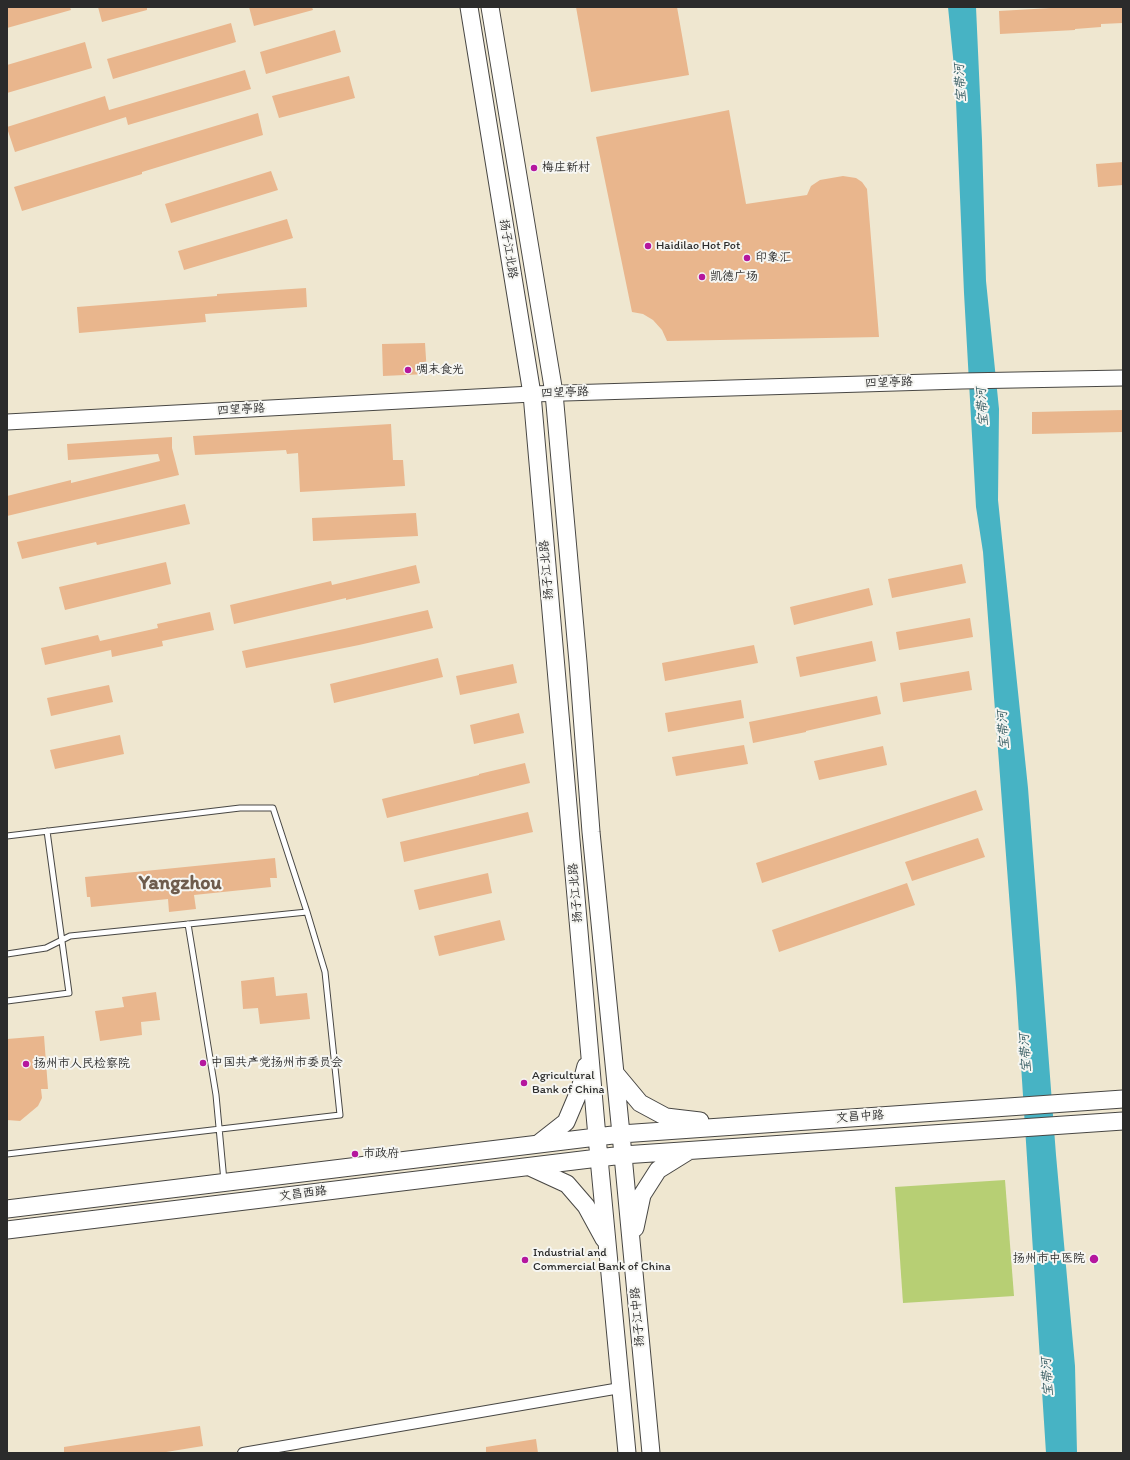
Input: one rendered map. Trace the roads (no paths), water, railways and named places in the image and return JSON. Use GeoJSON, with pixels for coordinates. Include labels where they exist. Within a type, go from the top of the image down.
{"type":"FeatureCollection","features":[{"type":"Feature","properties":{"kind":"main road","name":"扬子江北路"},"geometry":{"type":"LineString","coordinates":[[469,7],[532,394],[597,1137]]}},
{"type":"Feature","properties":{"kind":"main road","name":"扬子江北路"},"geometry":{"type":"LineString","coordinates":[[490,7],[554,393],[578,662],[591,832],[621,1134]]}},
{"type":"Feature","properties":{"kind":"main road"},"geometry":{"type":"LineString","coordinates":[[537,1144],[566,1122],[580,1089],[590,1050]]}},
{"type":"Feature","properties":{"kind":"main road"},"geometry":{"type":"LineString","coordinates":[[615,1073],[640,1103],[666,1117],[745,1126]]}},
{"type":"Feature","properties":{"kind":"main road","name":"文昌中路"},"geometry":{"type":"LineString","coordinates":[[597,1137],[621,1134],[1123,1099]]}},
{"type":"Feature","properties":{"kind":"main road","name":"文昌中路"},"geometry":{"type":"LineString","coordinates":[[599,1158],[623,1155],[1123,1120]]}},
{"type":"Feature","properties":{"kind":"main road","name":"扬子江中路"},"geometry":{"type":"LineString","coordinates":[[621,1134],[651,1453]]}},
{"type":"Feature","properties":{"kind":"main road","name":"文昌西路"},"geometry":{"type":"LineString","coordinates":[[7,1209],[597,1137]]}},
{"type":"Feature","properties":{"kind":"main road","name":"扬子江中路"},"geometry":{"type":"LineString","coordinates":[[597,1137],[627,1453]]}},
{"type":"Feature","properties":{"kind":"main road"},"geometry":{"type":"LineString","coordinates":[[631,1248],[642,1195],[658,1170],[689,1151]]}},
{"type":"Feature","properties":{"kind":"main road","name":"文昌西路"},"geometry":{"type":"LineString","coordinates":[[7,1230],[599,1158]]}},
{"type":"Feature","properties":{"kind":"main road"},"geometry":{"type":"LineString","coordinates":[[529,1167],[567,1184],[586,1206],[607,1246]]}},
{"type":"Feature","properties":{"kind":"street","name":"四望亭路"},"geometry":{"type":"LineString","coordinates":[[7,422],[554,393],[962,381],[1123,378]]}},
{"type":"Feature","properties":{"kind":"street"},"geometry":{"type":"LineString","coordinates":[[243,1453],[620,1388]]}},
{"type":"Feature","properties":{"kind":"lane"},"geometry":{"type":"LineString","coordinates":[[7,836],[240,808],[272,808],[308,912],[325,972],[340,1114],[7,1154]]}},
{"type":"Feature","properties":{"kind":"lane"},"geometry":{"type":"LineString","coordinates":[[7,1001],[69,992],[47,831]]}},
{"type":"Feature","properties":{"kind":"lane"},"geometry":{"type":"LineString","coordinates":[[7,954],[46,948],[70,936],[308,912]]}},
{"type":"Feature","properties":{"kind":"lane"},"geometry":{"type":"LineString","coordinates":[[188,924],[216,1095],[224,1183]]}},
{"type":"Feature","properties":{"kind":"water","name":"宝带河"},"geometry":{"type":"Polygon","coordinates":[[[948,7],[976,7],[986,281],[999,409],[998,500],[1028,788],[1056,1155],[1075,1366],[1077,1453],[1046,1453],[1016,987],[983,552],[976,507],[964,293],[955,77],[948,7]]]}},
{"type":"Feature","properties":{"kind":"place","name":"梅庄新村"},"geometry":{"type":"Point","coordinates":[534,168]}},
{"type":"Feature","properties":{"kind":"place","name":"Haidilao Hot Pot"},"geometry":{"type":"Point","coordinates":[648,246]}},
{"type":"Feature","properties":{"kind":"place","name":"印象汇"},"geometry":{"type":"Point","coordinates":[747,258]}},
{"type":"Feature","properties":{"kind":"place","name":"凯德广场"},"geometry":{"type":"Point","coordinates":[702,277]}},
{"type":"Feature","properties":{"kind":"place","name":"啁末食光"},"geometry":{"type":"Point","coordinates":[408,370]}},
{"type":"Feature","properties":{"kind":"place","name":"中国共产党扬州市委员会"},"geometry":{"type":"Point","coordinates":[203,1063]}},
{"type":"Feature","properties":{"kind":"place","name":"扬州市人民检察院"},"geometry":{"type":"Point","coordinates":[26,1064]}},
{"type":"Feature","properties":{"kind":"place","name":"Agricultural Bank of China"},"geometry":{"type":"Point","coordinates":[524,1083]}},
{"type":"Feature","properties":{"kind":"place","name":"市政府"},"geometry":{"type":"Point","coordinates":[355,1154]}},
{"type":"Feature","properties":{"kind":"place","name":"扬州市中医院"},"geometry":{"type":"Point","coordinates":[1094,1259]}},
{"type":"Feature","properties":{"kind":"place","name":"Industrial and Commercial Bank of China"},"geometry":{"type":"Point","coordinates":[525,1260]}},
{"type":"Feature","properties":{"kind":"district","name":"Yangzhou"},"geometry":{"type":"Point","coordinates":[180,884]}}]}
